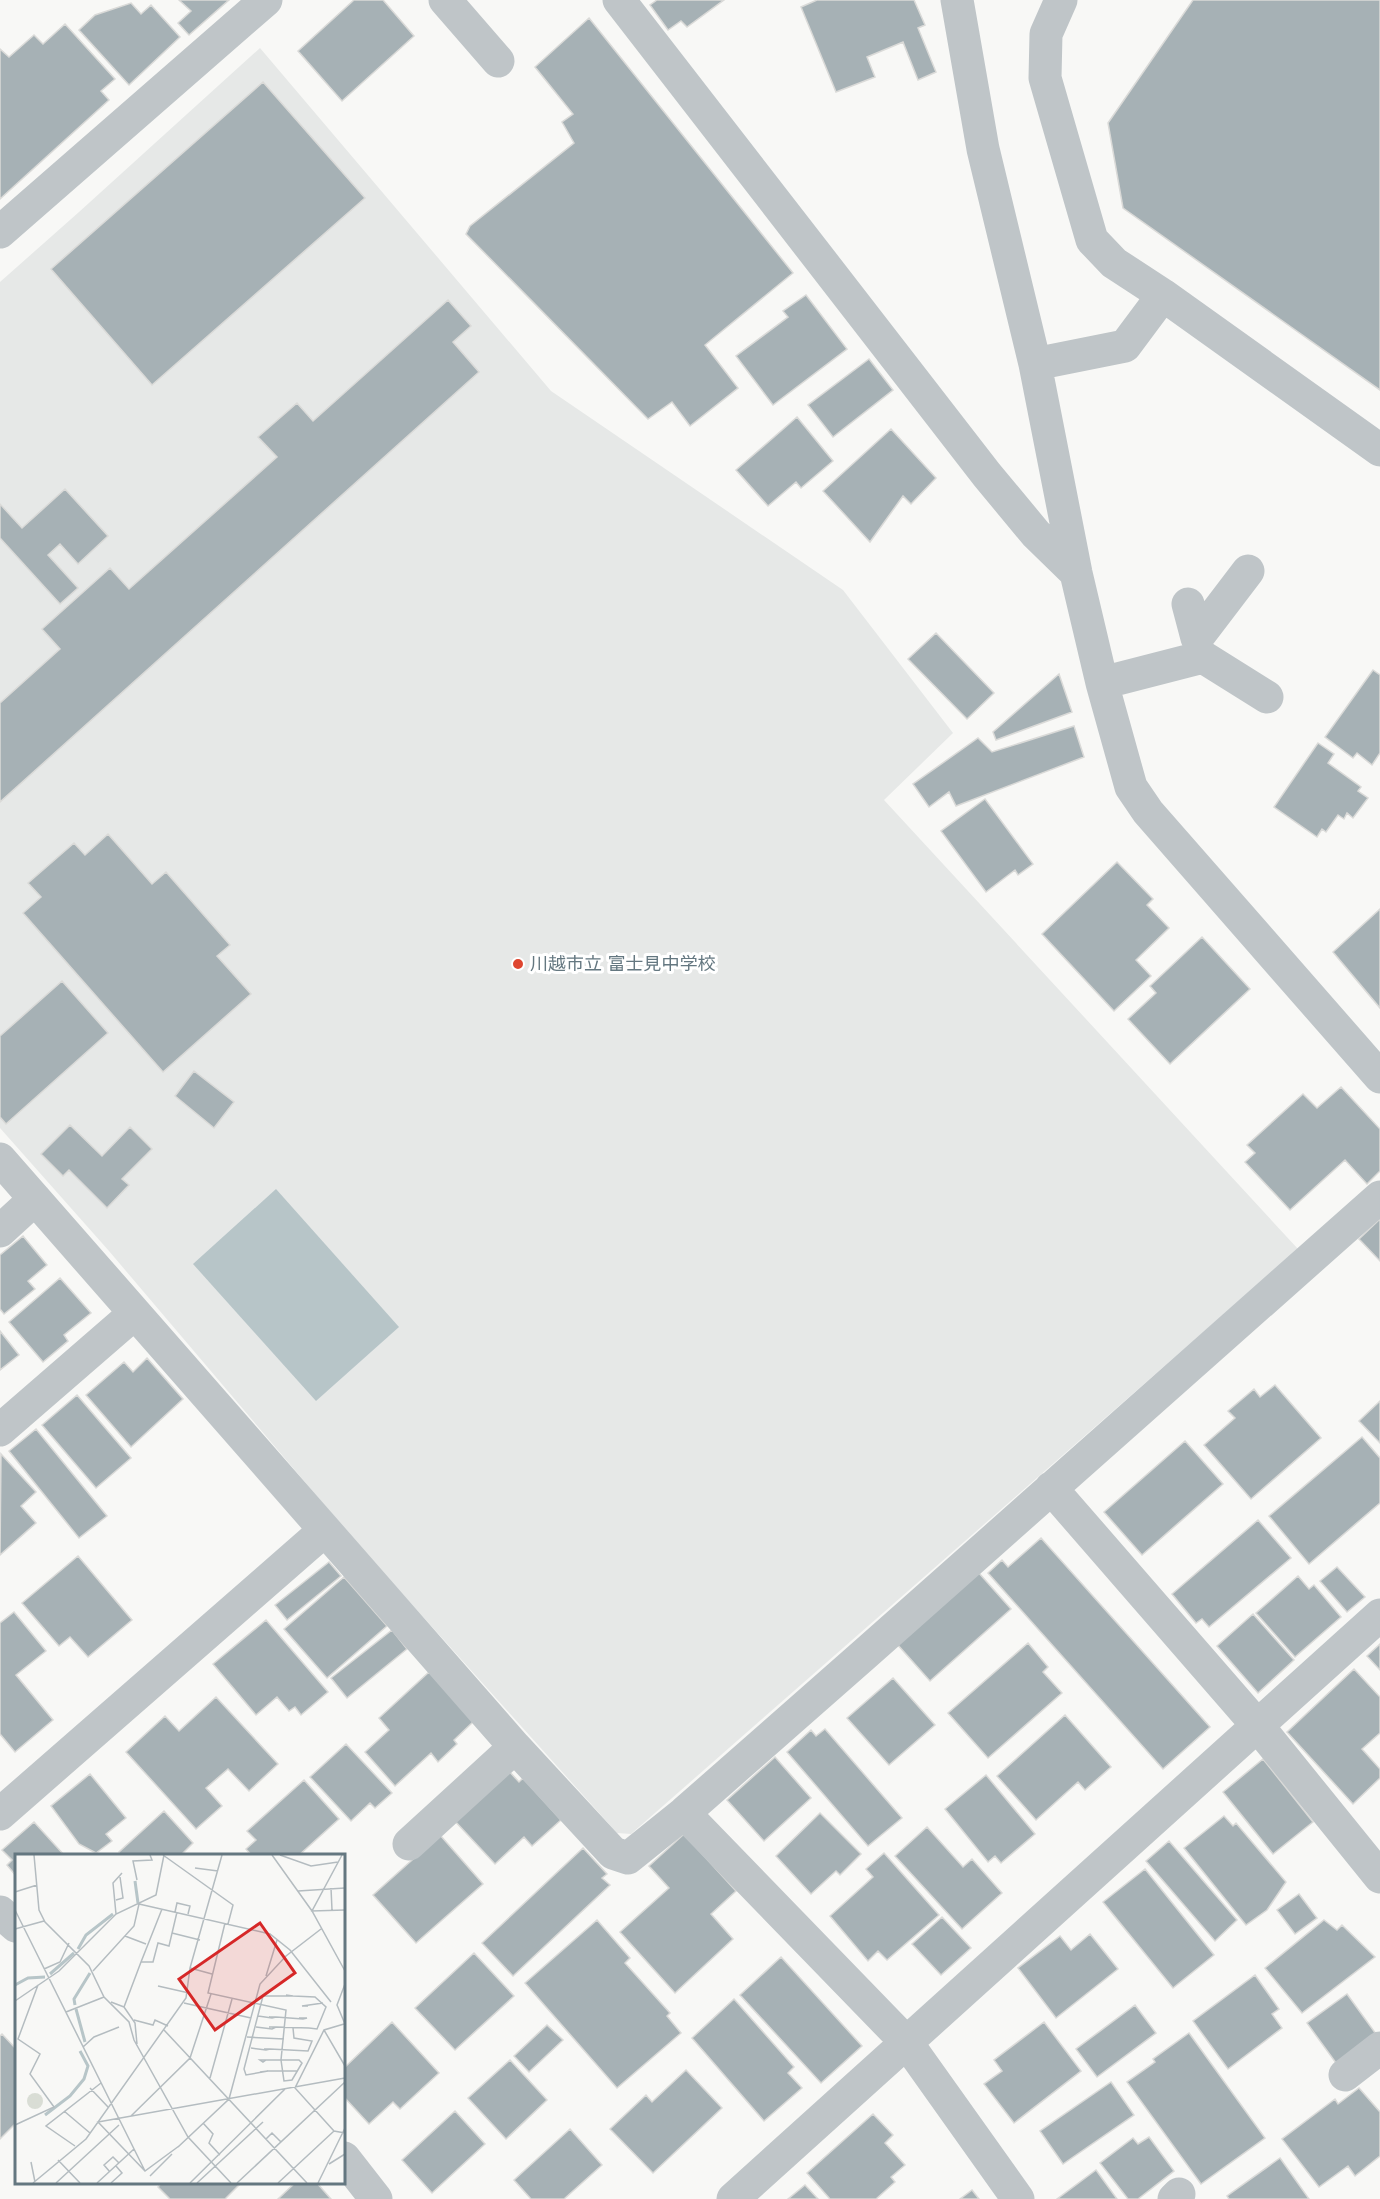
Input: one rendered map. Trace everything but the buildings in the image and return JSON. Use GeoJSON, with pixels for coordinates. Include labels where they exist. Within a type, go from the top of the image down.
{"type":"FeatureCollection","features":[{"type":"Feature","properties":{"kind":"street"},"geometry":{"type":"LineString","coordinates":[[0,232],[266,0]]}},
{"type":"Feature","properties":{"kind":"street"},"geometry":{"type":"LineString","coordinates":[[445,0],[498,61]]}},
{"type":"Feature","properties":{"kind":"street"},"geometry":{"type":"LineString","coordinates":[[619,0],[987,475],[1036,534],[1076,573]]}},
{"type":"Feature","properties":{"kind":"street"},"geometry":{"type":"LineString","coordinates":[[957,0],[983,149],[1035,364],[1076,573],[1102,683],[1131,787],[1148,812],[1380,1077]]}},
{"type":"Feature","properties":{"kind":"street"},"geometry":{"type":"LineString","coordinates":[[1061,0],[1046,34],[1045,78],[1092,240],[1114,263],[1163,295],[1380,450]]}},
{"type":"Feature","properties":{"kind":"street"},"geometry":{"type":"LineString","coordinates":[[1035,364],[1125,346],[1163,295]]}},
{"type":"Feature","properties":{"kind":"street"},"geometry":{"type":"LineString","coordinates":[[1102,683],[1200,647],[1248,571]]}},
{"type":"Feature","properties":{"kind":"street"},"geometry":{"type":"LineString","coordinates":[[1188,604],[1200,647],[1267,698]]}},
{"type":"Feature","properties":{"kind":"street"},"geometry":{"type":"LineString","coordinates":[[0,1159],[515,1747],[613,1853],[628,1857],[684,1813],[1380,1197]]}},
{"type":"Feature","properties":{"kind":"street"},"geometry":{"type":"LineString","coordinates":[[0,1230],[35,1199]]}},
{"type":"Feature","properties":{"kind":"street"},"geometry":{"type":"LineString","coordinates":[[0,1430],[135,1313]]}},
{"type":"Feature","properties":{"kind":"street"},"geometry":{"type":"LineString","coordinates":[[1051,1488],[1257,1725],[1380,1877]]}},
{"type":"Feature","properties":{"kind":"street"},"geometry":{"type":"LineString","coordinates":[[0,1814],[325,1530]]}},
{"type":"Feature","properties":{"kind":"street"},"geometry":{"type":"LineString","coordinates":[[733,2199],[1380,1615]]}},
{"type":"Feature","properties":{"kind":"street"},"geometry":{"type":"LineString","coordinates":[[410,1844],[515,1747]]}},
{"type":"Feature","properties":{"kind":"street"},"geometry":{"type":"LineString","coordinates":[[684,1813],[907,2043],[1018,2199]]}},
{"type":"Feature","properties":{"kind":"street"},"geometry":{"type":"LineString","coordinates":[[0,1912],[15,1925]]}},
{"type":"Feature","properties":{"kind":"street"},"geometry":{"type":"LineString","coordinates":[[1346,2074],[1380,2048]]}},
{"type":"Feature","properties":{"kind":"street"},"geometry":{"type":"LineString","coordinates":[[345,2159],[376,2199]]}},
{"type":"Feature","properties":{"kind":"shaded area","name":"川越市立 富士見中学校"},"geometry":{"type":"Polygon","coordinates":[[[260,48],[551,391],[843,590],[953,733],[884,800],[1298,1249],[631,1834],[617,1833],[355,1541],[109,1251],[0,1128],[0,282],[260,48]]]}},
{"type":"Feature","properties":{"kind":"shaded area"},"geometry":{"type":"Polygon","coordinates":[[[276,1189],[399,1327],[316,1401],[193,1264],[276,1189]]]}},
{"type":"Feature","properties":{"kind":"place","name":"川越市立 富士見中学校"},"geometry":{"type":"Point","coordinates":[518,964]}}]}
